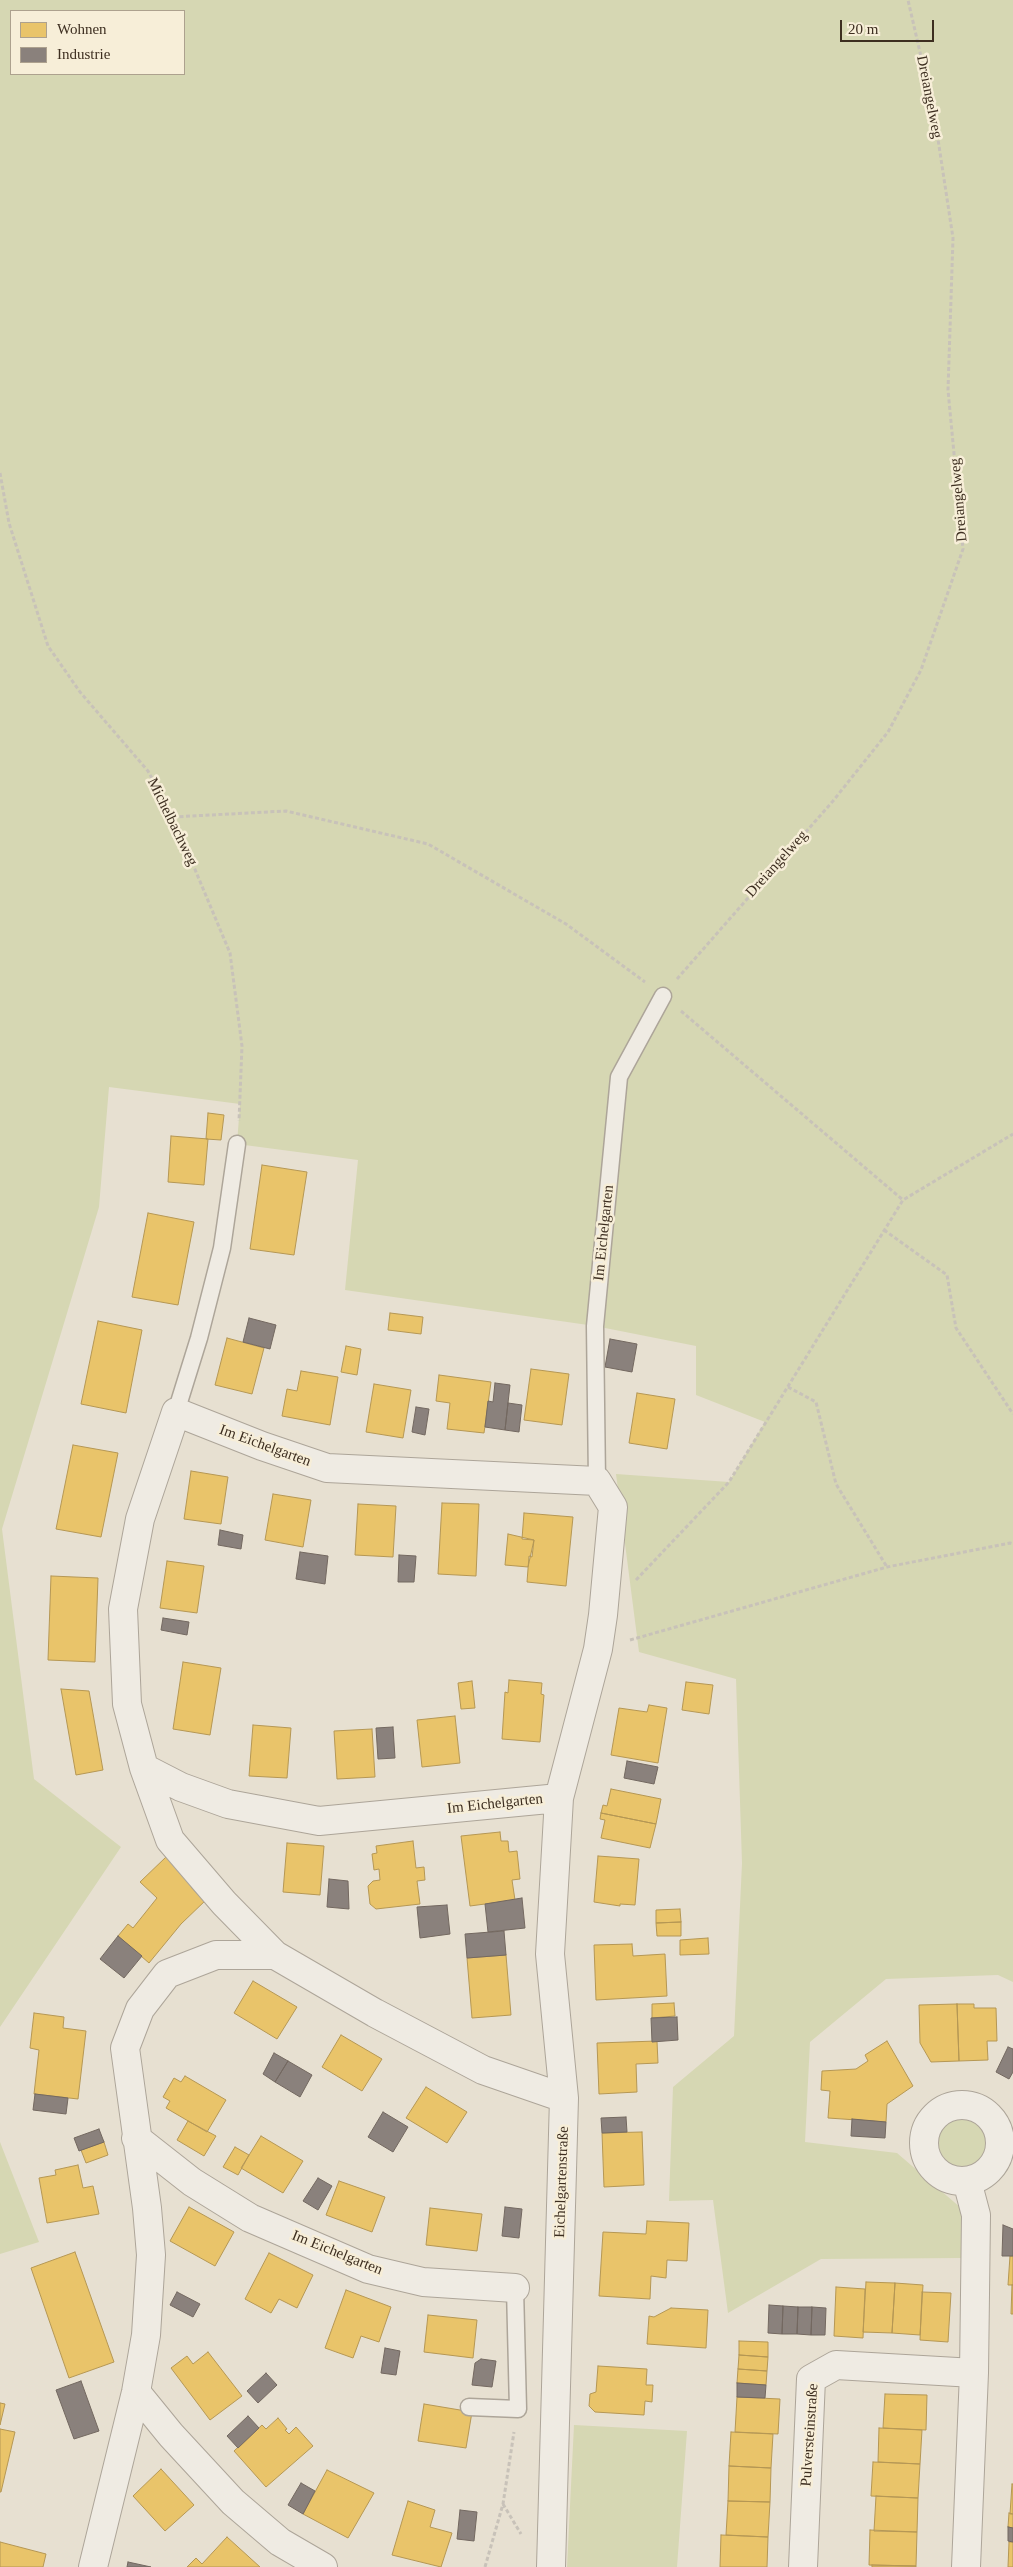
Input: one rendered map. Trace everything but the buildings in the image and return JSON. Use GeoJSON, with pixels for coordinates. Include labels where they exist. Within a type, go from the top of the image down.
{"type":"FeatureCollection","features":[{"type":"Feature","properties":{"kind":"street","name":"Im Eichelgarten"},"geometry":{"type":"LineString","coordinates":[[144,1768],[181,1787],[228,1804],[319,1821],[558,1798],[598,1649],[613,1507],[597,1481],[327,1468],[262,1446],[176,1412]]}},
{"type":"Feature","properties":{"kind":"street"},"geometry":{"type":"LineString","coordinates":[[176,1412],[140,1519],[123,1608],[127,1704],[144,1768],[170,1840],[224,1903],[275,1955],[374,2013],[483,2070],[564,2098]]}},
{"type":"Feature","properties":{"kind":"street","name":"Eichelgartenstraße"},"geometry":{"type":"LineString","coordinates":[[551,2567],[564,2098],[550,1954],[558,1798]]}},
{"type":"Feature","properties":{"kind":"street"},"geometry":{"type":"LineString","coordinates":[[93,2567],[136,2392],[146,2335],[151,2255],[147,2208],[125,2048],[140,2008],[166,1974],[216,1955],[275,1955]]}},
{"type":"Feature","properties":{"kind":"street","name":"Im Eichelgarten"},"geometry":{"type":"LineString","coordinates":[[136,2138],[192,2182],[250,2218],[368,2269],[423,2282],[515,2288]]}},
{"type":"Feature","properties":{"kind":"street"},"geometry":{"type":"LineString","coordinates":[[966,2567],[974,2373],[976,2215],[967,2181]]}},
{"type":"Feature","properties":{"kind":"street","name":"Pulversteinstraße"},"geometry":{"type":"LineString","coordinates":[[803,2567],[811,2379],[836,2365],[974,2373]]}},
{"type":"Feature","properties":{"kind":"street"},"geometry":{"type":"LineString","coordinates":[[136,2392],[171,2436],[233,2502],[280,2542],[323,2567]]}},
{"type":"Feature","properties":{"kind":"lane","name":"Im Eichelgarten"},"geometry":{"type":"LineString","coordinates":[[597,1481],[595,1326],[619,1077],[663,996]]}},
{"type":"Feature","properties":{"kind":"lane"},"geometry":{"type":"LineString","coordinates":[[176,1412],[199,1338],[222,1248],[236,1144]]}},
{"type":"Feature","properties":{"kind":"lane","name":"Im Eichelgarten"},"geometry":{"type":"LineString","coordinates":[[515,2288],[518,2409]]}},
{"type":"Feature","properties":{"kind":"lane"},"geometry":{"type":"LineString","coordinates":[[468,2407],[518,2409]]}},
{"type":"Feature","properties":{"kind":"path","name":"Dreiangelweg"},"geometry":{"type":"LineString","coordinates":[[663,996],[833,801],[888,732],[921,670],[963,549],[948,390],[953,238],[934,113],[908,0]]}},
{"type":"Feature","properties":{"kind":"path","name":"Michelbachweg"},"geometry":{"type":"LineString","coordinates":[[0,473],[10,523],[48,646],[80,692],[148,771],[173,817],[230,952],[242,1046],[236,1144]]}},
{"type":"Feature","properties":{"kind":"path"},"geometry":{"type":"LineString","coordinates":[[173,817],[286,811],[428,844],[566,924],[663,996],[903,1200]]}},
{"type":"Feature","properties":{"kind":"path"},"geometry":{"type":"LineString","coordinates":[[603,1615],[729,1482],[903,1200],[1013,1134]]}},
{"type":"Feature","properties":{"kind":"path"},"geometry":{"type":"LineString","coordinates":[[884,1230],[947,1275],[956,1328],[1013,1414]]}},
{"type":"Feature","properties":{"kind":"path"},"geometry":{"type":"LineString","coordinates":[[788,1387],[816,1402],[836,1484],[887,1567]]}},
{"type":"Feature","properties":{"kind":"path"},"geometry":{"type":"LineString","coordinates":[[598,1649],[887,1567],[1010,1543],[1013,1544]]}},
{"type":"Feature","properties":{"kind":"path"},"geometry":{"type":"LineString","coordinates":[[484,2567],[503,2504],[518,2409]]}},
{"type":"Feature","properties":{"kind":"green space"},"geometry":{"type":"Polygon","coordinates":[[[0,0],[1013,0],[1013,1982],[998,1975],[886,1979],[810,2042],[805,2142],[897,2153],[961,2208],[961,2258],[821,2259],[728,2313],[713,2200],[669,2201],[673,2087],[734,2036],[742,1863],[736,1679],[639,1652],[616,1474],[729,1482],[765,1422],[696,1395],[696,1346],[595,1326],[345,1290],[358,1160],[237,1144],[240,1104],[109,1087],[99,1207],[2,1529],[34,1779],[121,1847],[0,2027],[0,0]]]}},
{"type":"Feature","properties":{"kind":"green space"},"geometry":{"type":"Polygon","coordinates":[[[955,2105],[969,2105],[983,2111],[994,2122],[1000,2136],[997,2158],[989,2170],[969,2181],[955,2181],[941,2175],[930,2164],[924,2150],[924,2136],[930,2122],[941,2111],[955,2105]]]}},
{"type":"Feature","properties":{"kind":"green space"},"geometry":{"type":"Polygon","coordinates":[[[0,2142],[39,2242],[0,2254],[0,2142]]]}},
{"type":"Feature","properties":{"kind":"green space"},"geometry":{"type":"Polygon","coordinates":[[[574,2425],[687,2431],[677,2567],[567,2567],[574,2425]]]}}]}
